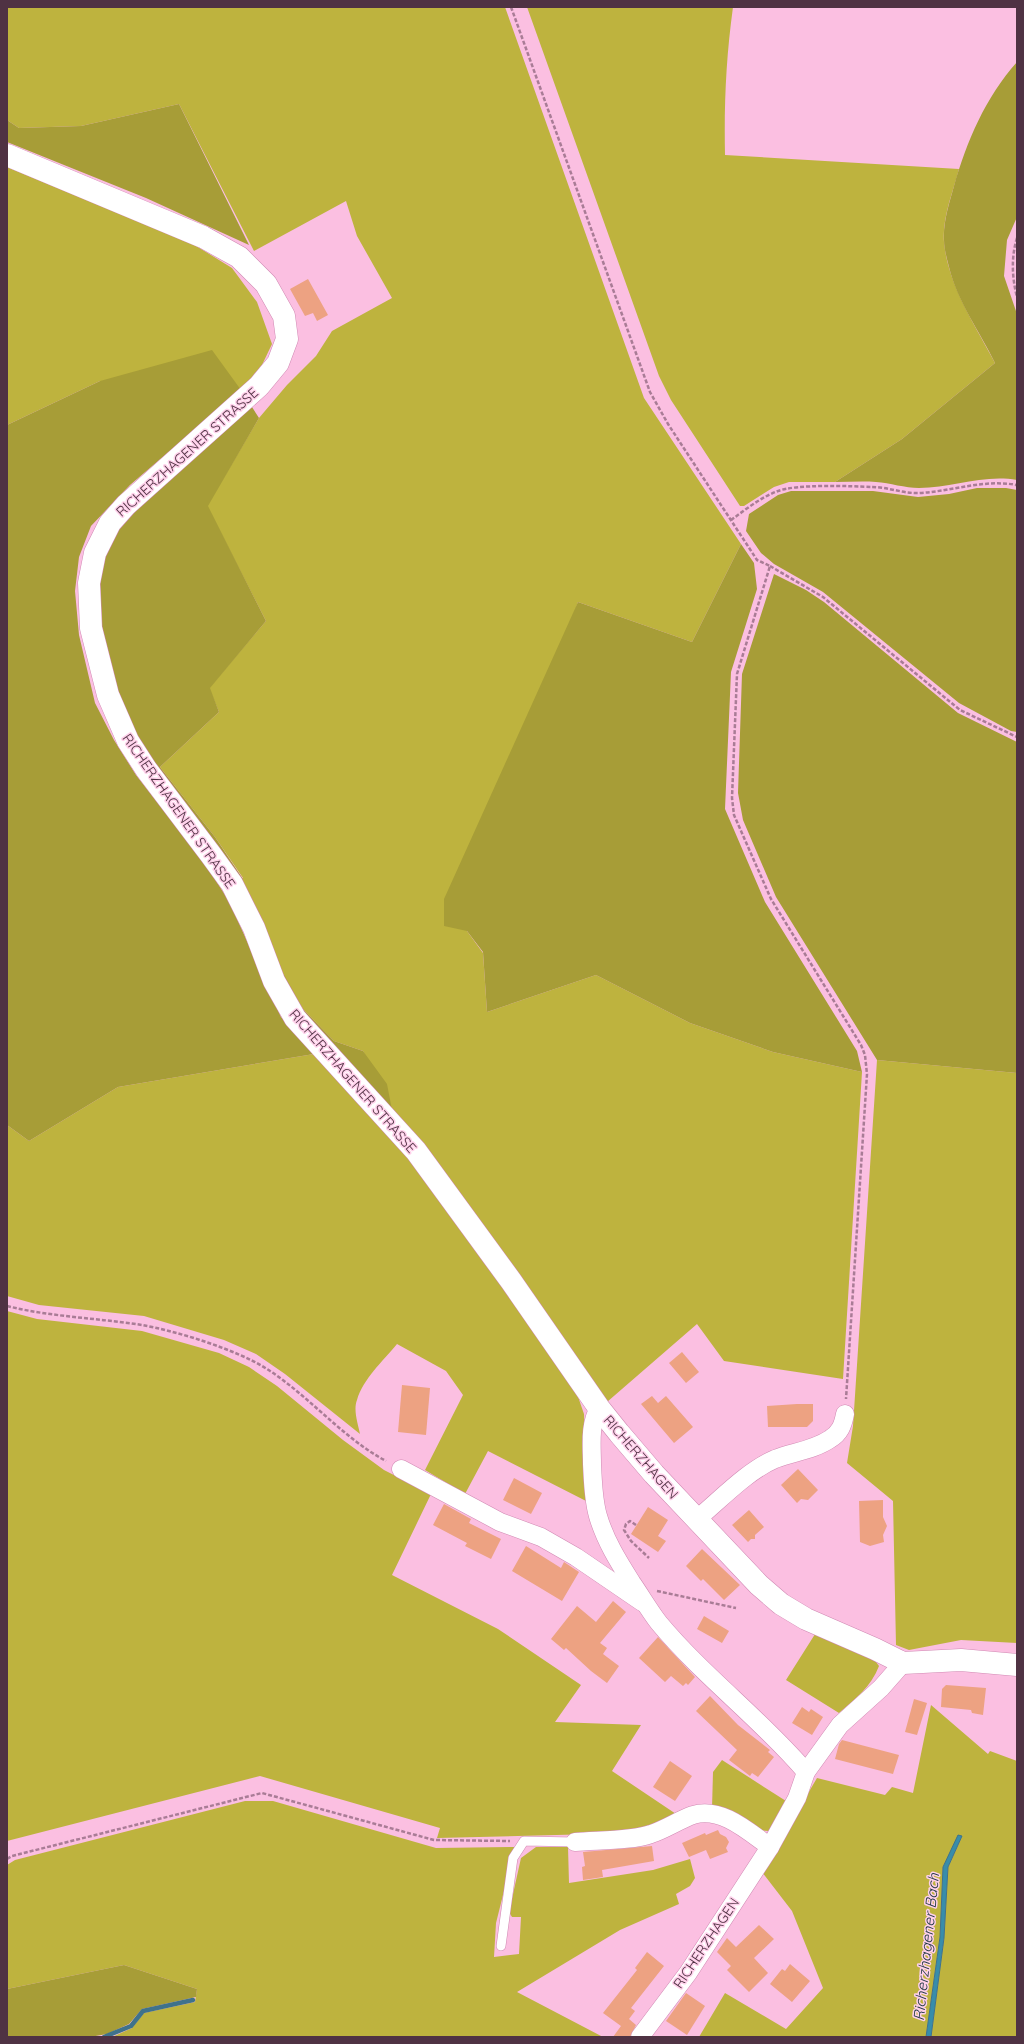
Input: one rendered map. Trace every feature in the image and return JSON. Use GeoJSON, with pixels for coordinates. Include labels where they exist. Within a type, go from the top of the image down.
{"type":"FeatureCollection","features":[{"type":"Feature","properties":{"kind":"street","name":"RICHERZHAGENER STRASSE"},"geometry":{"type":"LineString","coordinates":[[7,155],[224,247],[239,257],[257,274],[273,294],[280,307],[286,324],[287,339],[282,355],[273,371],[246,400],[126,505],[110,523],[99,542],[90,572],[89,610],[104,682],[113,709],[131,746],[146,769],[232,884],[254,928],[274,981],[295,1018],[420,1156],[511,1281],[599,1408]]}},
{"type":"Feature","properties":{"kind":"street","name":"RICHERZHAGEN"},"geometry":{"type":"LineString","coordinates":[[640,2037],[688,1973],[770,1847],[797,1798],[806,1772],[840,1725],[881,1688],[903,1663],[876,1649],[806,1619],[781,1604],[759,1585],[654,1474],[599,1408],[594,1416],[592,1434],[593,1488],[597,1514],[616,1559],[646,1604],[680,1646],[782,1744],[806,1772]]}},
{"type":"Feature","properties":{"kind":"street"},"geometry":{"type":"LineString","coordinates":[[697,1519],[755,1470],[775,1459],[830,1440],[839,1432],[843,1424],[845,1414]]}},
{"type":"Feature","properties":{"kind":"street","name":"RICHERZHAGEN"},"geometry":{"type":"LineString","coordinates":[[401,1469],[500,1522],[541,1537],[576,1557],[646,1604]]}},
{"type":"Feature","properties":{"kind":"street"},"geometry":{"type":"LineString","coordinates":[[903,1663],[961,1660],[1017,1665]]}},
{"type":"Feature","properties":{"kind":"street"},"geometry":{"type":"LineString","coordinates":[[575,1842],[650,1834],[695,1814],[708,1813],[719,1815],[729,1820],[770,1847]]}},
{"type":"Feature","properties":{"kind":"lane"},"geometry":{"type":"LineString","coordinates":[[501,1946],[513,1858],[524,1841],[575,1842]]}},
{"type":"Feature","properties":{"kind":"path"},"geometry":{"type":"LineString","coordinates":[[511,7],[650,392],[668,424],[757,560],[823,597],[960,710],[1017,737]]}},
{"type":"Feature","properties":{"kind":"path"},"geometry":{"type":"LineString","coordinates":[[1017,238],[1013,259],[1013,276],[1017,297]]}},
{"type":"Feature","properties":{"kind":"path"},"geometry":{"type":"LineString","coordinates":[[731,520],[776,491],[789,487],[872,487],[918,493],[948,490],[976,484],[1006,483],[1017,485]]}},
{"type":"Feature","properties":{"kind":"path"},"geometry":{"type":"LineString","coordinates":[[770,566],[737,674],[732,798],[734,815],[771,899],[861,1045],[865,1056],[868,1074],[845,1414]]}},
{"type":"Feature","properties":{"kind":"path"},"geometry":{"type":"LineString","coordinates":[[7,1306],[38,1313],[143,1326],[221,1346],[252,1361],[275,1376],[347,1434],[382,1459],[401,1469]]}},
{"type":"Feature","properties":{"kind":"path"},"geometry":{"type":"LineString","coordinates":[[636,1525],[630,1521],[624,1530],[631,1541],[649,1558]]}},
{"type":"Feature","properties":{"kind":"path"},"geometry":{"type":"LineString","coordinates":[[635,1587],[736,1608]]}},
{"type":"Feature","properties":{"kind":"path"},"geometry":{"type":"LineString","coordinates":[[7,1859],[12,1856],[262,1793],[434,1840],[524,1841]]}},
{"type":"Feature","properties":{"kind":"shaded area"},"geometry":{"type":"Polygon","coordinates":[[[7,7],[505,7],[644,398],[741,544],[692,642],[578,602],[467,931],[483,953],[487,1012],[596,975],[690,1023],[773,1052],[862,1072],[843,1379],[724,1361],[697,1324],[607,1402],[393,1115],[363,1051],[334,1041],[303,1009],[284,976],[237,884],[243,878],[215,837],[160,767],[219,712],[209,688],[266,621],[207,506],[259,418],[287,385],[316,356],[332,331],[392,298],[357,236],[346,201],[254,251],[179,104],[81,126],[19,128],[7,120],[7,7]]]}},
{"type":"Feature","properties":{"kind":"shaded area"},"geometry":{"type":"Polygon","coordinates":[[[527,7],[733,7],[726,81],[725,155],[959,169],[948,205],[944,242],[951,274],[957,289],[971,319],[995,363],[902,439],[835,482],[789,482],[774,487],[744,506],[740,506],[671,400],[659,376],[527,7]]]}},
{"type":"Feature","properties":{"kind":"shaded area"},"geometry":{"type":"Polygon","coordinates":[[[1017,62],[1017,217],[1007,240],[1004,276],[1017,314],[1017,480],[992,479],[919,488],[876,482],[835,482],[902,439],[995,363],[957,292],[944,247],[944,233],[945,220],[950,200],[971,136],[995,90],[1017,62]]]}},
{"type":"Feature","properties":{"kind":"shaded area"},"geometry":{"type":"Polygon","coordinates":[[[179,104],[249,245],[146,198],[7,142],[7,120],[19,128],[81,126],[179,104]]]}},
{"type":"Feature","properties":{"kind":"shaded area"},"geometry":{"type":"Polygon","coordinates":[[[7,167],[193,244],[232,268],[257,302],[272,344],[262,365],[241,390],[100,381],[7,425],[7,167]]]}},
{"type":"Feature","properties":{"kind":"shaded area"},"geometry":{"type":"Polygon","coordinates":[[[212,350],[241,390],[130,485],[91,526],[79,557],[75,591],[79,635],[95,703],[114,740],[136,775],[203,861],[229,901],[281,1017],[314,1054],[118,1087],[29,1141],[7,1125],[7,425],[100,381],[212,350]]]}},
{"type":"Feature","properties":{"kind":"shaded area"},"geometry":{"type":"Polygon","coordinates":[[[250,404],[259,418],[208,506],[266,621],[210,688],[219,712],[160,767],[215,837],[243,879],[237,884],[151,766],[110,683],[95,581],[116,528],[250,404]]]}},
{"type":"Feature","properties":{"kind":"shaded area"},"geometry":{"type":"Polygon","coordinates":[[[977,488],[1006,488],[1017,490],[1017,732],[1011,731],[959,703],[823,592],[774,564],[761,553],[746,531],[749,514],[778,495],[791,491],[873,491],[918,497],[949,494],[977,488]]]}},
{"type":"Feature","properties":{"kind":"shaded area"},"geometry":{"type":"Polygon","coordinates":[[[741,544],[754,563],[757,589],[731,672],[725,809],[765,902],[857,1051],[862,1072],[773,1052],[690,1023],[596,975],[487,1012],[483,952],[467,931],[444,926],[444,899],[578,602],[692,642],[741,544]]]}},
{"type":"Feature","properties":{"kind":"shaded area"},"geometry":{"type":"Polygon","coordinates":[[[774,574],[806,590],[824,602],[958,713],[1017,742],[1017,1073],[877,1060],[776,897],[743,820],[738,793],[742,674],[774,574]]]}},
{"type":"Feature","properties":{"kind":"shaded area"},"geometry":{"type":"Polygon","coordinates":[[[284,975],[303,1009],[334,1041],[363,1051],[387,1084],[393,1115],[318,1036],[282,984],[284,975]]]}},
{"type":"Feature","properties":{"kind":"shaded area"},"geometry":{"type":"Polygon","coordinates":[[[314,1054],[398,1143],[453,1217],[575,1388],[584,1414],[588,1502],[488,1451],[465,1494],[425,1470],[463,1395],[446,1371],[397,1344],[374,1370],[360,1392],[356,1404],[356,1417],[360,1434],[285,1374],[256,1354],[224,1340],[144,1316],[39,1305],[7,1296],[7,1125],[29,1141],[118,1087],[314,1054]]]}},
{"type":"Feature","properties":{"kind":"shaded area"},"geometry":{"type":"Polygon","coordinates":[[[877,1060],[1017,1073],[1017,1643],[961,1640],[909,1650],[896,1645],[893,1501],[847,1463],[853,1426],[877,1060]]]}},
{"type":"Feature","properties":{"kind":"shaded area"},"geometry":{"type":"Polygon","coordinates":[[[7,1311],[37,1319],[142,1331],[219,1353],[249,1367],[277,1386],[343,1440],[384,1470],[431,1494],[392,1575],[498,1629],[581,1685],[555,1722],[641,1725],[612,1771],[679,1816],[633,1833],[437,1838],[440,1828],[260,1776],[7,1841],[7,1311]]]}},
{"type":"Feature","properties":{"kind":"shaded area"},"geometry":{"type":"Polygon","coordinates":[[[817,1631],[873,1658],[879,1666],[872,1680],[857,1698],[839,1713],[786,1680],[817,1631]]]}},
{"type":"Feature","properties":{"kind":"shaded area"},"geometry":{"type":"Polygon","coordinates":[[[931,1705],[988,1754],[990,1751],[1017,1761],[1017,2037],[931,2037],[944,1938],[948,1867],[962,1836],[943,1867],[940,1937],[926,2037],[699,2037],[725,1993],[786,2029],[823,1988],[792,1911],[762,1872],[817,1778],[885,1795],[892,1787],[913,1793],[931,1705]]]}},
{"type":"Feature","properties":{"kind":"shaded area"},"geometry":{"type":"Polygon","coordinates":[[[722,1760],[786,1801],[769,1831],[755,1830],[712,1809],[713,1772],[722,1760]]]}},
{"type":"Feature","properties":{"kind":"shaded area"},"geometry":{"type":"Polygon","coordinates":[[[245,1801],[273,1801],[436,1848],[515,1847],[496,1923],[494,1957],[519,1954],[521,1917],[512,1917],[509,1912],[521,1858],[536,1847],[568,1847],[569,1883],[653,1870],[690,1859],[695,1878],[690,1886],[676,1894],[679,1904],[620,1930],[517,1992],[603,2037],[112,2037],[132,2028],[144,2013],[195,2002],[197,1989],[124,1965],[7,1989],[7,1865],[15,1860],[245,1801]]]}},
{"type":"Feature","properties":{"kind":"shaded area"},"geometry":{"type":"Polygon","coordinates":[[[124,1965],[197,1989],[196,1997],[142,2009],[129,2024],[107,2034],[90,2037],[7,2037],[7,1989],[124,1965]]]}},
{"type":"Feature","properties":{"kind":"water"},"geometry":{"type":"Polygon","coordinates":[[[958,1835],[962,1836],[948,1867],[944,1938],[931,2037],[926,2037],[940,1937],[943,1867],[958,1835]]]}},
{"type":"Feature","properties":{"kind":"building"},"geometry":{"type":"Polygon","coordinates":[[[308,279],[328,315],[317,321],[313,313],[305,316],[290,289],[308,279]]]}},
{"type":"Feature","properties":{"kind":"building"},"geometry":{"type":"Polygon","coordinates":[[[682,1352],[699,1372],[686,1383],[669,1363],[682,1352]]]}},
{"type":"Feature","properties":{"kind":"building"},"geometry":{"type":"Polygon","coordinates":[[[402,1385],[430,1388],[426,1435],[398,1432],[402,1385]]]}},
{"type":"Feature","properties":{"kind":"building"},"geometry":{"type":"Polygon","coordinates":[[[652,1396],[658,1403],[666,1396],[693,1427],[674,1443],[641,1404],[652,1396]]]}},
{"type":"Feature","properties":{"kind":"building"},"geometry":{"type":"Polygon","coordinates":[[[813,1404],[813,1421],[807,1427],[768,1427],[767,1406],[813,1404]]]}},
{"type":"Feature","properties":{"kind":"building"},"geometry":{"type":"Polygon","coordinates":[[[798,1469],[818,1490],[808,1500],[801,1499],[797,1503],[781,1485],[798,1469]]]}},
{"type":"Feature","properties":{"kind":"building"},"geometry":{"type":"Polygon","coordinates":[[[514,1478],[542,1493],[531,1514],[503,1500],[514,1478]]]}},
{"type":"Feature","properties":{"kind":"building"},"geometry":{"type":"Polygon","coordinates":[[[883,1500],[883,1517],[887,1526],[883,1535],[884,1542],[870,1546],[860,1542],[859,1501],[883,1500]]]}},
{"type":"Feature","properties":{"kind":"building"},"geometry":{"type":"Polygon","coordinates":[[[444,1504],[471,1519],[469,1523],[501,1539],[491,1559],[465,1546],[467,1543],[433,1525],[444,1504]]]}},
{"type":"Feature","properties":{"kind":"building"},"geometry":{"type":"Polygon","coordinates":[[[648,1507],[668,1520],[658,1536],[666,1541],[658,1552],[631,1534],[648,1507]]]}},
{"type":"Feature","properties":{"kind":"building"},"geometry":{"type":"Polygon","coordinates":[[[749,1510],[764,1527],[755,1535],[755,1539],[751,1539],[748,1542],[732,1525],[749,1510]]]}},
{"type":"Feature","properties":{"kind":"building"},"geometry":{"type":"Polygon","coordinates":[[[526,1546],[561,1568],[564,1562],[579,1572],[562,1601],[512,1571],[526,1546]]]}},
{"type":"Feature","properties":{"kind":"building"},"geometry":{"type":"Polygon","coordinates":[[[702,1549],[740,1585],[724,1600],[703,1579],[701,1581],[686,1566],[702,1549]]]}},
{"type":"Feature","properties":{"kind":"building"},"geometry":{"type":"Polygon","coordinates":[[[613,1601],[626,1612],[600,1643],[607,1648],[603,1654],[619,1666],[607,1683],[591,1671],[566,1648],[564,1650],[551,1639],[577,1606],[596,1622],[613,1601]]]}},
{"type":"Feature","properties":{"kind":"building"},"geometry":{"type":"Polygon","coordinates":[[[704,1616],[729,1631],[722,1643],[697,1629],[704,1616]]]}},
{"type":"Feature","properties":{"kind":"building"},"geometry":{"type":"Polygon","coordinates":[[[658,1637],[695,1677],[688,1685],[686,1683],[683,1686],[671,1676],[665,1682],[639,1658],[658,1637]]]}},
{"type":"Feature","properties":{"kind":"building"},"geometry":{"type":"Polygon","coordinates":[[[946,1685],[986,1688],[983,1715],[972,1713],[971,1710],[941,1707],[942,1689],[946,1685]]]}},
{"type":"Feature","properties":{"kind":"building"},"geometry":{"type":"Polygon","coordinates":[[[710,1696],[738,1725],[770,1750],[768,1752],[774,1757],[758,1777],[752,1773],[750,1776],[729,1760],[737,1750],[696,1711],[710,1696]]]}},
{"type":"Feature","properties":{"kind":"building"},"geometry":{"type":"Polygon","coordinates":[[[914,1699],[927,1703],[917,1735],[905,1732],[914,1699]]]}},
{"type":"Feature","properties":{"kind":"building"},"geometry":{"type":"Polygon","coordinates":[[[802,1707],[809,1712],[811,1709],[823,1717],[812,1735],[792,1723],[802,1707]]]}},
{"type":"Feature","properties":{"kind":"building"},"geometry":{"type":"Polygon","coordinates":[[[842,1740],[899,1755],[893,1774],[835,1759],[839,1744],[842,1740]]]}},
{"type":"Feature","properties":{"kind":"building"},"geometry":{"type":"Polygon","coordinates":[[[670,1761],[692,1776],[675,1801],[653,1787],[670,1761]]]}},
{"type":"Feature","properties":{"kind":"building"},"geometry":{"type":"Polygon","coordinates":[[[718,1830],[720,1834],[726,1837],[729,1842],[726,1848],[728,1852],[710,1859],[706,1850],[689,1857],[682,1843],[705,1833],[706,1835],[718,1830]]]}},
{"type":"Feature","properties":{"kind":"building"},"geometry":{"type":"Polygon","coordinates":[[[652,1846],[654,1861],[602,1870],[603,1877],[583,1880],[582,1867],[585,1866],[583,1852],[652,1846]]]}},
{"type":"Feature","properties":{"kind":"building"},"geometry":{"type":"Polygon","coordinates":[[[759,1925],[774,1939],[754,1958],[768,1973],[749,1992],[727,1970],[731,1966],[717,1952],[727,1938],[736,1947],[759,1925]]]}},
{"type":"Feature","properties":{"kind":"building"},"geometry":{"type":"Polygon","coordinates":[[[647,1952],[664,1966],[631,2008],[635,2011],[629,2019],[636,2025],[630,2037],[613,2037],[621,2026],[603,2013],[637,1970],[635,1968],[647,1952]]]}},
{"type":"Feature","properties":{"kind":"building"},"geometry":{"type":"Polygon","coordinates":[[[790,1964],[810,1981],[792,2002],[770,1984],[782,1969],[785,1971],[790,1964]]]}},
{"type":"Feature","properties":{"kind":"building"},"geometry":{"type":"Polygon","coordinates":[[[686,1993],[705,2006],[687,2035],[666,2021],[686,1993]]]}},
{"type":"Feature","properties":{"kind":"waterway"},"geometry":{"type":"LineString","coordinates":[[104,2037],[131,2026],[143,2011],[193,2000]]}},
{"type":"Feature","properties":{"kind":"water label","name":"Richerzhagener Bach"},"geometry":{"type":"Point","coordinates":[926,1947]}}]}
